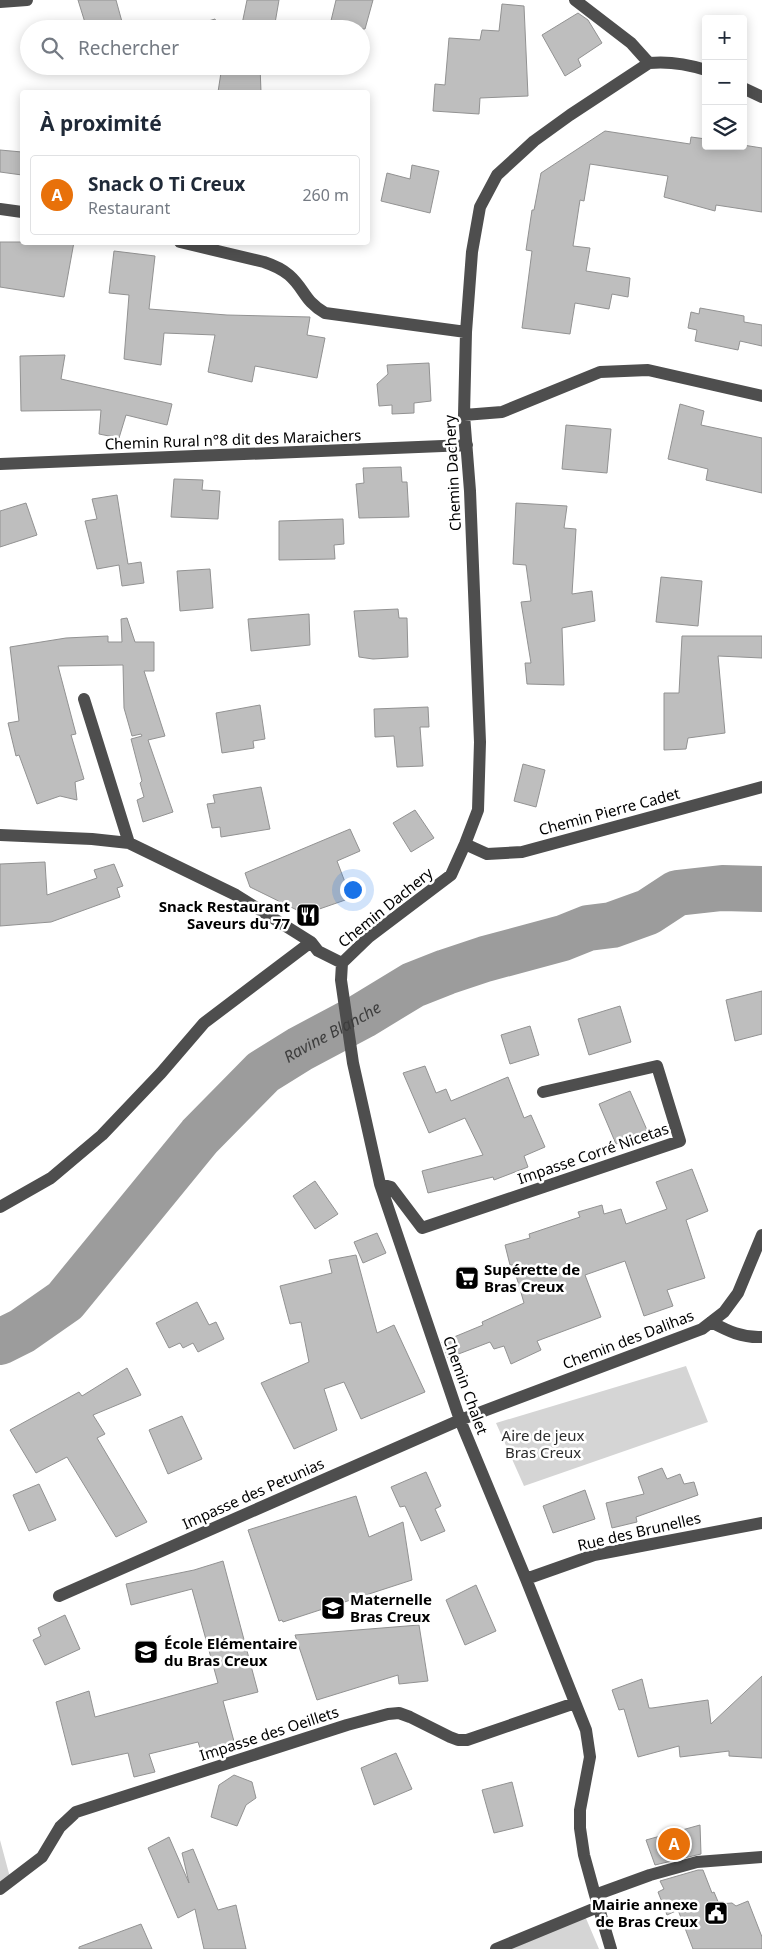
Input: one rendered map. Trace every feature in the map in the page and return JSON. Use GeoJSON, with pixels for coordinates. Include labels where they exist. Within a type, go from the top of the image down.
{"type":"FeatureCollection","features":[{"type":"Feature","properties":{"kind":"street"},"geometry":{"type":"LineString","coordinates":[[0,2],[27,0]]}},
{"type":"Feature","properties":{"kind":"street"},"geometry":{"type":"LineString","coordinates":[[575,0],[631,43],[649,64],[677,63],[702,69]]}},
{"type":"Feature","properties":{"kind":"street","name":"Chemin Dachery"},"geometry":{"type":"LineString","coordinates":[[342,962],[369,937],[451,875],[478,810],[480,742],[467,445],[464,415],[466,332],[472,252],[480,208],[497,175],[534,141],[570,115],[649,64]]}},
{"type":"Feature","properties":{"kind":"street"},"geometry":{"type":"LineString","coordinates":[[747,90],[762,97]]}},
{"type":"Feature","properties":{"kind":"street"},"geometry":{"type":"LineString","coordinates":[[0,209],[20,212]]}},
{"type":"Feature","properties":{"kind":"street"},"geometry":{"type":"LineString","coordinates":[[193,245],[264,262],[277,267],[294,281],[314,306],[325,313],[466,332]]}},
{"type":"Feature","properties":{"kind":"street"},"geometry":{"type":"LineString","coordinates":[[464,415],[502,412],[600,372],[648,370],[762,396]]}},
{"type":"Feature","properties":{"kind":"street","name":"Chemin Rural n°8 dit des Maraichers"},"geometry":{"type":"LineString","coordinates":[[0,464],[467,445]]}},
{"type":"Feature","properties":{"kind":"street"},"geometry":{"type":"LineString","coordinates":[[84,699],[129,843]]}},
{"type":"Feature","properties":{"kind":"street","name":"Chemin Pierre Cadet"},"geometry":{"type":"LineString","coordinates":[[465,844],[487,854],[522,852],[762,787]]}},
{"type":"Feature","properties":{"kind":"street"},"geometry":{"type":"LineString","coordinates":[[0,835],[92,839],[129,843],[236,896],[311,942],[318,951],[342,962]]}},
{"type":"Feature","properties":{"kind":"street"},"geometry":{"type":"LineString","coordinates":[[0,1207],[51,1178],[102,1135],[161,1073],[204,1023],[311,942]]}},
{"type":"Feature","properties":{"kind":"street","name":"Chemin Chalet"},"geometry":{"type":"LineString","coordinates":[[342,962],[341,980],[353,1063],[380,1184],[460,1420],[586,1730],[590,1757],[580,1810],[580,1828],[584,1855],[594,1895],[611,1949]]}},
{"type":"Feature","properties":{"kind":"street","name":"Impasse Corré Nicetas"},"geometry":{"type":"LineString","coordinates":[[380,1184],[391,1186],[422,1228],[680,1141],[657,1066],[543,1092]]}},
{"type":"Feature","properties":{"kind":"street","name":"Chemin des Dalihas"},"geometry":{"type":"LineString","coordinates":[[460,1420],[702,1329],[724,1312],[738,1293],[762,1235]]}},
{"type":"Feature","properties":{"kind":"street"},"geometry":{"type":"LineString","coordinates":[[711,1322],[737,1335],[748,1338],[762,1337]]}},
{"type":"Feature","properties":{"kind":"street","name":"Impasse des Petunias"},"geometry":{"type":"LineString","coordinates":[[59,1596],[460,1420]]}},
{"type":"Feature","properties":{"kind":"street","name":"Rue des Brunelles"},"geometry":{"type":"LineString","coordinates":[[526,1579],[594,1555],[762,1523]]}},
{"type":"Feature","properties":{"kind":"street","name":"Impasse des Oeillets"},"geometry":{"type":"LineString","coordinates":[[0,1889],[42,1857],[60,1827],[76,1812],[359,1722],[399,1713],[450,1738],[467,1740],[475,1739],[576,1703]]}},
{"type":"Feature","properties":{"kind":"street"},"geometry":{"type":"LineString","coordinates":[[594,1895],[650,1875],[698,1862],[762,1857]]}},
{"type":"Feature","properties":{"kind":"street"},"geometry":{"type":"LineString","coordinates":[[496,1949],[598,1908]]}},
{"type":"Feature","properties":{"kind":"green space","name":"Aire de jeux Bras Creux"},"geometry":{"type":"Polygon","coordinates":[[[686,1366],[708,1422],[524,1486],[496,1423],[686,1366]]]}},
{"type":"Feature","properties":{"kind":"green space"},"geometry":{"type":"Polygon","coordinates":[[[0,1840],[11,1881],[0,1884],[0,1840]]]}},
{"type":"Feature","properties":{"kind":"green space"},"geometry":{"type":"Polygon","coordinates":[[[585,1916],[599,1949],[506,1949],[585,1916]]]}},
{"type":"Feature","properties":{"kind":"building"},"geometry":{"type":"Polygon","coordinates":[[[78,0],[116,0],[122,20],[84,20],[78,0]]]}},
{"type":"Feature","properties":{"kind":"building"},"geometry":{"type":"Polygon","coordinates":[[[247,0],[279,0],[276,20],[243,20],[247,0]]]}},
{"type":"Feature","properties":{"kind":"building"},"geometry":{"type":"Polygon","coordinates":[[[336,0],[373,0],[367,20],[331,20],[336,0]]]}},
{"type":"Feature","properties":{"kind":"building"},"geometry":{"type":"Polygon","coordinates":[[[502,4],[524,6],[528,96],[480,98],[479,114],[433,111],[435,84],[445,85],[449,38],[480,40],[482,30],[499,31],[502,4]]]}},
{"type":"Feature","properties":{"kind":"building"},"geometry":{"type":"Polygon","coordinates":[[[578,13],[588,20],[602,43],[578,59],[581,66],[565,76],[542,35],[578,13]]]}},
{"type":"Feature","properties":{"kind":"building"},"geometry":{"type":"Polygon","coordinates":[[[221,75],[260,75],[261,90],[218,90],[221,75]]]}},
{"type":"Feature","properties":{"kind":"building"},"geometry":{"type":"Polygon","coordinates":[[[605,131],[690,144],[691,137],[702,138],[702,150],[747,150],[747,146],[762,148],[762,212],[716,205],[715,211],[664,197],[668,176],[590,164],[584,201],[580,200],[573,246],[590,248],[586,271],[630,278],[628,297],[612,294],[609,309],[575,303],[570,334],[522,328],[532,251],[526,250],[532,210],[534,210],[541,173],[605,131]]]}},
{"type":"Feature","properties":{"kind":"building"},"geometry":{"type":"Polygon","coordinates":[[[0,150],[20,152],[20,175],[0,172],[0,150]]]}},
{"type":"Feature","properties":{"kind":"building"},"geometry":{"type":"Polygon","coordinates":[[[412,165],[439,171],[430,213],[381,201],[387,173],[410,179],[412,165]]]}},
{"type":"Feature","properties":{"kind":"building"},"geometry":{"type":"Polygon","coordinates":[[[0,242],[20,242],[20,245],[73,245],[64,297],[0,287],[0,242]]]}},
{"type":"Feature","properties":{"kind":"building"},"geometry":{"type":"Polygon","coordinates":[[[114,251],[155,256],[149,309],[227,315],[310,317],[307,335],[325,338],[317,378],[255,366],[252,382],[208,372],[215,335],[164,333],[161,365],[124,359],[129,295],[109,293],[114,251]]]}},
{"type":"Feature","properties":{"kind":"building"},"geometry":{"type":"Polygon","coordinates":[[[700,308],[744,316],[744,322],[762,325],[762,346],[740,341],[738,350],[695,341],[697,330],[688,328],[691,312],[699,314],[700,308]]]}},
{"type":"Feature","properties":{"kind":"building"},"geometry":{"type":"Polygon","coordinates":[[[65,355],[61,379],[172,404],[167,425],[126,415],[119,438],[99,434],[101,410],[21,411],[20,356],[65,355]]]}},
{"type":"Feature","properties":{"kind":"building"},"geometry":{"type":"Polygon","coordinates":[[[429,363],[431,401],[414,403],[414,413],[392,414],[392,405],[379,406],[377,384],[388,374],[387,365],[429,363]]]}},
{"type":"Feature","properties":{"kind":"building"},"geometry":{"type":"Polygon","coordinates":[[[680,404],[704,411],[701,425],[762,438],[762,493],[706,480],[708,469],[668,459],[680,404]]]}},
{"type":"Feature","properties":{"kind":"building"},"geometry":{"type":"Polygon","coordinates":[[[566,425],[611,429],[607,473],[562,469],[566,425]]]}},
{"type":"Feature","properties":{"kind":"building"},"geometry":{"type":"Polygon","coordinates":[[[401,467],[402,482],[407,482],[409,517],[359,518],[356,484],[364,483],[363,468],[401,467]]]}},
{"type":"Feature","properties":{"kind":"building"},"geometry":{"type":"Polygon","coordinates":[[[174,479],[203,480],[202,490],[220,491],[218,519],[171,517],[174,479]]]}},
{"type":"Feature","properties":{"kind":"building"},"geometry":{"type":"Polygon","coordinates":[[[117,495],[128,564],[141,562],[144,583],[122,586],[119,565],[97,569],[85,521],[97,519],[92,499],[117,495]]]}},
{"type":"Feature","properties":{"kind":"building"},"geometry":{"type":"Polygon","coordinates":[[[26,503],[37,535],[0,547],[0,511],[26,503]]]}},
{"type":"Feature","properties":{"kind":"building"},"geometry":{"type":"Polygon","coordinates":[[[516,503],[567,506],[564,528],[576,529],[572,594],[592,591],[595,621],[562,628],[564,685],[527,684],[525,663],[531,663],[521,602],[531,601],[526,565],[513,564],[516,503]]]}},
{"type":"Feature","properties":{"kind":"building"},"geometry":{"type":"Polygon","coordinates":[[[343,519],[344,544],[334,545],[335,559],[279,560],[279,521],[343,519]]]}},
{"type":"Feature","properties":{"kind":"building"},"geometry":{"type":"Polygon","coordinates":[[[210,569],[213,608],[180,611],[177,571],[210,569]]]}},
{"type":"Feature","properties":{"kind":"building"},"geometry":{"type":"Polygon","coordinates":[[[661,577],[702,581],[698,626],[656,622],[661,577]]]}},
{"type":"Feature","properties":{"kind":"building"},"geometry":{"type":"Polygon","coordinates":[[[398,609],[399,618],[407,618],[408,657],[373,659],[359,657],[354,611],[398,609]]]}},
{"type":"Feature","properties":{"kind":"building"},"geometry":{"type":"Polygon","coordinates":[[[309,614],[310,645],[251,651],[248,619],[309,614]]]}},
{"type":"Feature","properties":{"kind":"building"},"geometry":{"type":"Polygon","coordinates":[[[127,618],[135,642],[154,642],[154,671],[144,671],[165,736],[148,740],[173,812],[143,822],[137,800],[144,797],[140,783],[142,781],[131,739],[142,736],[141,734],[132,736],[124,708],[123,665],[58,666],[76,734],[71,735],[84,779],[75,782],[77,800],[60,796],[37,804],[19,755],[16,756],[8,723],[19,721],[10,647],[66,638],[108,636],[108,642],[122,642],[121,619],[127,618]]]}},
{"type":"Feature","properties":{"kind":"building"},"geometry":{"type":"Polygon","coordinates":[[[682,636],[762,636],[762,658],[718,656],[725,733],[688,738],[686,749],[664,750],[664,693],[679,693],[682,636]]]}},
{"type":"Feature","properties":{"kind":"building"},"geometry":{"type":"Polygon","coordinates":[[[260,705],[265,739],[253,741],[254,748],[222,753],[216,713],[260,705]]]}},
{"type":"Feature","properties":{"kind":"building"},"geometry":{"type":"Polygon","coordinates":[[[428,707],[429,727],[420,727],[423,766],[397,767],[394,736],[375,737],[374,709],[428,707]]]}},
{"type":"Feature","properties":{"kind":"building"},"geometry":{"type":"Polygon","coordinates":[[[523,764],[545,770],[536,807],[514,801],[523,764]]]}},
{"type":"Feature","properties":{"kind":"building"},"geometry":{"type":"Polygon","coordinates":[[[261,787],[270,829],[221,837],[220,827],[212,828],[207,804],[215,803],[213,795],[261,787]]]}},
{"type":"Feature","properties":{"kind":"building"},"geometry":{"type":"Polygon","coordinates":[[[415,810],[434,838],[411,852],[393,823],[415,810]]]}},
{"type":"Feature","properties":{"kind":"building"},"geometry":{"type":"Polygon","coordinates":[[[350,829],[360,851],[337,861],[351,898],[305,914],[250,887],[245,873],[350,829]]]}},
{"type":"Feature","properties":{"kind":"building"},"geometry":{"type":"Polygon","coordinates":[[[45,862],[47,895],[97,878],[94,870],[114,864],[123,886],[117,888],[120,897],[51,922],[0,926],[0,864],[45,862]]]}},
{"type":"Feature","properties":{"kind":"building"},"geometry":{"type":"Polygon","coordinates":[[[762,991],[762,1034],[735,1041],[726,1000],[762,991]]]}},
{"type":"Feature","properties":{"kind":"building"},"geometry":{"type":"Polygon","coordinates":[[[620,1006],[631,1042],[589,1055],[578,1019],[620,1006]]]}},
{"type":"Feature","properties":{"kind":"building"},"geometry":{"type":"Polygon","coordinates":[[[530,1026],[539,1055],[510,1064],[501,1035],[530,1026]]]}},
{"type":"Feature","properties":{"kind":"building"},"geometry":{"type":"Polygon","coordinates":[[[425,1066],[436,1093],[446,1089],[451,1101],[508,1077],[524,1118],[531,1115],[545,1147],[524,1156],[528,1167],[494,1180],[493,1177],[428,1193],[422,1171],[483,1155],[465,1118],[429,1133],[403,1073],[425,1066]]]}},
{"type":"Feature","properties":{"kind":"building"},"geometry":{"type":"Polygon","coordinates":[[[630,1091],[647,1130],[616,1144],[599,1104],[630,1091]]]}},
{"type":"Feature","properties":{"kind":"building"},"geometry":{"type":"Polygon","coordinates":[[[692,1169],[708,1211],[686,1220],[705,1278],[667,1290],[673,1306],[644,1316],[625,1261],[585,1275],[601,1317],[537,1341],[541,1350],[511,1364],[504,1346],[494,1349],[490,1342],[448,1358],[442,1342],[483,1325],[482,1322],[524,1303],[505,1245],[530,1238],[529,1234],[580,1217],[578,1212],[602,1205],[604,1214],[621,1209],[626,1224],[667,1209],[656,1182],[692,1169]]]}},
{"type":"Feature","properties":{"kind":"building"},"geometry":{"type":"Polygon","coordinates":[[[315,1181],[338,1214],[315,1229],[293,1196],[315,1181]]]}},
{"type":"Feature","properties":{"kind":"building"},"geometry":{"type":"Polygon","coordinates":[[[377,1233],[386,1253],[363,1263],[354,1242],[377,1233]]]}},
{"type":"Feature","properties":{"kind":"building"},"geometry":{"type":"Polygon","coordinates":[[[356,1255],[377,1333],[394,1325],[425,1392],[361,1419],[344,1382],[324,1389],[337,1430],[294,1449],[261,1383],[309,1362],[301,1322],[290,1324],[280,1286],[332,1273],[329,1260],[356,1255]]]}},
{"type":"Feature","properties":{"kind":"building"},"geometry":{"type":"Polygon","coordinates":[[[197,1302],[209,1325],[216,1322],[224,1339],[198,1352],[193,1343],[183,1348],[180,1343],[169,1348],[156,1323],[197,1302]]]}},
{"type":"Feature","properties":{"kind":"building"},"geometry":{"type":"Polygon","coordinates":[[[127,1368],[141,1395],[93,1415],[105,1434],[97,1438],[147,1522],[116,1537],[67,1457],[36,1473],[10,1430],[79,1392],[82,1396],[127,1368]]]}},
{"type":"Feature","properties":{"kind":"building"},"geometry":{"type":"Polygon","coordinates":[[[182,1416],[202,1459],[168,1474],[149,1430],[182,1416]]]}},
{"type":"Feature","properties":{"kind":"building"},"geometry":{"type":"Polygon","coordinates":[[[662,1468],[667,1479],[680,1474],[684,1484],[694,1482],[698,1495],[636,1517],[637,1522],[612,1528],[606,1503],[644,1494],[638,1477],[662,1468]]]}},
{"type":"Feature","properties":{"kind":"building"},"geometry":{"type":"Polygon","coordinates":[[[426,1472],[441,1506],[435,1509],[445,1531],[421,1541],[405,1506],[400,1507],[391,1487],[426,1472]]]}},
{"type":"Feature","properties":{"kind":"building"},"geometry":{"type":"Polygon","coordinates":[[[39,1484],[56,1520],[29,1531],[13,1495],[39,1484]]]}},
{"type":"Feature","properties":{"kind":"building"},"geometry":{"type":"Polygon","coordinates":[[[585,1490],[595,1519],[553,1533],[543,1506],[585,1490]]]}},
{"type":"Feature","properties":{"kind":"building"},"geometry":{"type":"Polygon","coordinates":[[[356,1496],[369,1537],[403,1522],[412,1580],[283,1622],[282,1620],[279,1621],[248,1530],[356,1496]]]}},
{"type":"Feature","properties":{"kind":"building"},"geometry":{"type":"Polygon","coordinates":[[[223,1561],[258,1692],[223,1701],[235,1745],[202,1754],[198,1742],[149,1754],[155,1772],[134,1777],[128,1753],[72,1765],[56,1702],[89,1691],[95,1717],[218,1683],[192,1589],[131,1605],[126,1584],[194,1570],[223,1561]]]}},
{"type":"Feature","properties":{"kind":"building"},"geometry":{"type":"Polygon","coordinates":[[[476,1585],[496,1631],[465,1645],[446,1600],[476,1585]]]}},
{"type":"Feature","properties":{"kind":"building"},"geometry":{"type":"Polygon","coordinates":[[[65,1615],[80,1649],[45,1665],[33,1640],[41,1636],[38,1628],[65,1615]]]}},
{"type":"Feature","properties":{"kind":"building"},"geometry":{"type":"Polygon","coordinates":[[[419,1625],[428,1681],[399,1684],[398,1675],[317,1700],[295,1635],[419,1625]]]}},
{"type":"Feature","properties":{"kind":"building"},"geometry":{"type":"Polygon","coordinates":[[[762,1676],[762,1758],[729,1756],[729,1751],[680,1757],[679,1746],[638,1757],[624,1709],[619,1710],[612,1690],[642,1679],[649,1708],[708,1700],[711,1724],[762,1676]]]}},
{"type":"Feature","properties":{"kind":"building"},"geometry":{"type":"Polygon","coordinates":[[[396,1753],[412,1789],[374,1805],[361,1768],[396,1753]]]}},
{"type":"Feature","properties":{"kind":"building"},"geometry":{"type":"Polygon","coordinates":[[[234,1775],[252,1782],[256,1798],[246,1805],[237,1826],[211,1817],[219,1785],[234,1775]]]}},
{"type":"Feature","properties":{"kind":"building"},"geometry":{"type":"Polygon","coordinates":[[[512,1782],[523,1826],[494,1833],[482,1790],[512,1782]]]}},
{"type":"Feature","properties":{"kind":"building"},"geometry":{"type":"Polygon","coordinates":[[[700,1825],[701,1854],[655,1865],[646,1840],[700,1825]]]}},
{"type":"Feature","properties":{"kind":"building"},"geometry":{"type":"Polygon","coordinates":[[[169,1837],[189,1883],[182,1853],[193,1849],[218,1910],[236,1905],[246,1949],[204,1949],[195,1909],[178,1918],[148,1848],[169,1837]]]}},
{"type":"Feature","properties":{"kind":"building","name":"Mairie annexe de Bras Creux"},"geometry":{"type":"Polygon","coordinates":[[[703,1870],[712,1893],[714,1892],[719,1904],[732,1903],[736,1906],[748,1901],[762,1937],[762,1949],[693,1949],[678,1910],[667,1915],[658,1892],[664,1889],[660,1881],[703,1870]]]}},
{"type":"Feature","properties":{"kind":"building"},"geometry":{"type":"Polygon","coordinates":[[[141,1924],[152,1949],[79,1949],[79,1947],[141,1924]]]}},
{"type":"Feature","properties":{"kind":"waterway","name":"Ravine Blanche"},"geometry":{"type":"LineString","coordinates":[[0,1342],[22,1331],[65,1301],[200,1136],[263,1072],[300,1049],[362,1016],[413,985],[446,972],[485,959],[563,938],[588,928],[612,925],[648,912],[677,893],[722,888],[762,889]]}},
{"type":"Feature","properties":{"kind":"place","name":"Snack Restaurant Saveurs du 77"},"geometry":{"type":"Point","coordinates":[308,915]}},
{"type":"Feature","properties":{"kind":"place","name":"Supérette de Bras Creux"},"geometry":{"type":"Point","coordinates":[467,1278]}},
{"type":"Feature","properties":{"kind":"place","name":"Maternelle Bras Creux"},"geometry":{"type":"Point","coordinates":[333,1608]}},
{"type":"Feature","properties":{"kind":"place","name":"École Elémentaire du Bras Creux"},"geometry":{"type":"Point","coordinates":[146,1652]}},
{"type":"Feature","properties":{"kind":"place","name":"Snack O Ti Creux"},"geometry":{"type":"Point","coordinates":[674,1844]}},
{"type":"Feature","properties":{"kind":"place","name":"Mairie annexe de Bras Creux"},"geometry":{"type":"Point","coordinates":[716,1913]}}]}
